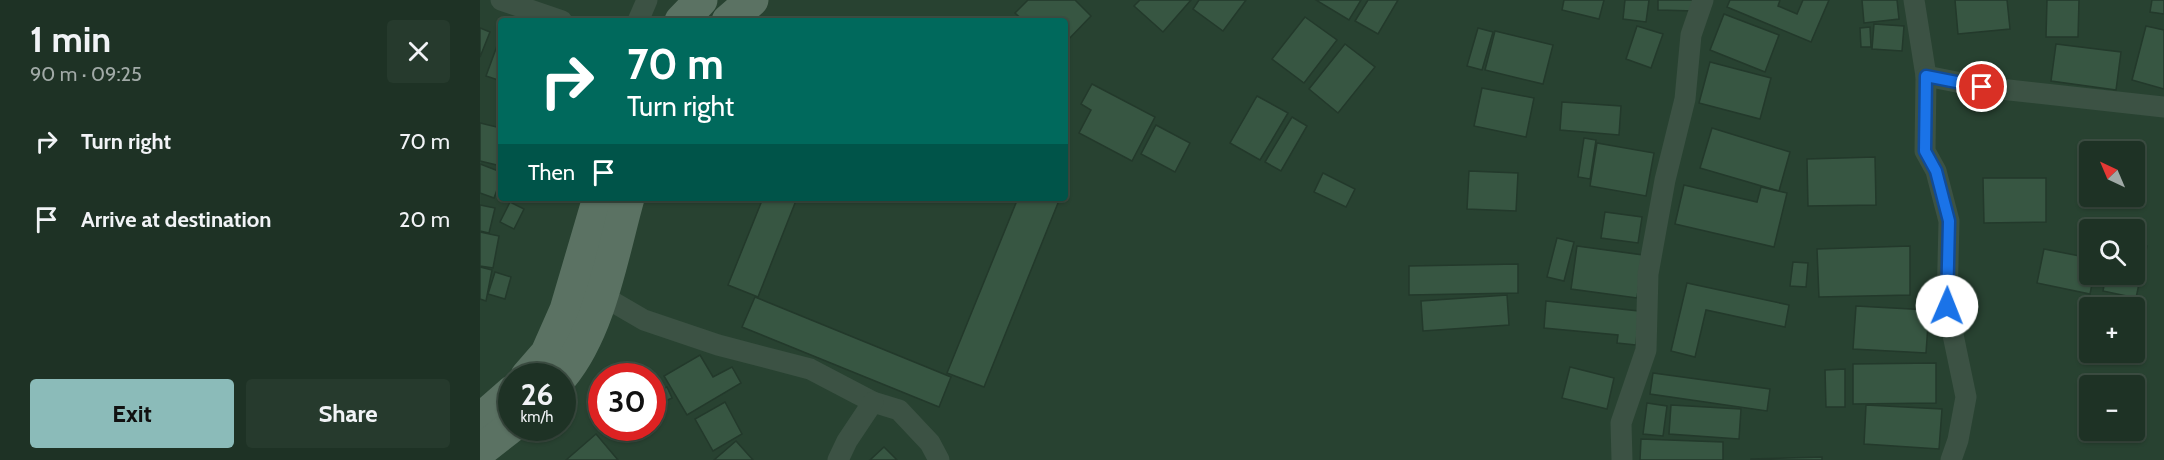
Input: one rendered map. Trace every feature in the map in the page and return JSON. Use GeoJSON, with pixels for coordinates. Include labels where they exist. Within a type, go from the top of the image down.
{"type":"FeatureCollection","features":[{"type":"Feature","properties":{"kind":"main road"},"geometry":{"type":"LineString","coordinates":[[684,18],[701,0]]}},
{"type":"Feature","properties":{"kind":"main road"},"geometry":{"type":"LineString","coordinates":[[731,18],[752,0]]}},
{"type":"Feature","properties":{"kind":"main road"},"geometry":{"type":"LineString","coordinates":[[538,363],[547,353],[566,310],[598,201]]}},
{"type":"Feature","properties":{"kind":"main road"},"geometry":{"type":"LineString","coordinates":[[570,363],[584,342],[601,295],[627,201]]}},
{"type":"Feature","properties":{"kind":"main road"},"geometry":{"type":"LineString","coordinates":[[480,420],[498,404]]}},
{"type":"Feature","properties":{"kind":"main road"},"geometry":{"type":"LineString","coordinates":[[480,451],[498,437]]}},
{"type":"Feature","properties":{"kind":"street"},"geometry":{"type":"LineString","coordinates":[[501,0],[553,18]]}},
{"type":"Feature","properties":{"kind":"street"},"geometry":{"type":"LineString","coordinates":[[639,18],[647,0]]}},
{"type":"Feature","properties":{"kind":"street"},"geometry":{"type":"LineString","coordinates":[[1622,460],[1621,423],[1646,350],[1648,274],[1665,180],[1685,99],[1691,35],[1703,0]]}},
{"type":"Feature","properties":{"kind":"street"},"geometry":{"type":"LineString","coordinates":[[1914,0],[1926,76],[1925,151],[1936,171],[1949,221],[1947,306],[1966,397],[1952,460]]}},
{"type":"Feature","properties":{"kind":"street"},"geometry":{"type":"LineString","coordinates":[[1926,76],[1982,87],[2164,107]]}},
{"type":"Feature","properties":{"kind":"street"},"geometry":{"type":"LineString","coordinates":[[601,295],[645,320],[718,345],[810,369],[873,402],[899,410],[930,443],[939,460]]}},
{"type":"Feature","properties":{"kind":"street"},"geometry":{"type":"LineString","coordinates":[[838,460],[847,441],[873,402]]}},
{"type":"Feature","properties":{"kind":"building"},"geometry":{"type":"Polygon","coordinates":[[[1028,0],[1075,0],[1091,16],[1068,40],[1068,18],[1021,18],[1015,13],[1028,0]]]}},
{"type":"Feature","properties":{"kind":"building"},"geometry":{"type":"Polygon","coordinates":[[[1140,0],[1191,0],[1163,32],[1134,6],[1140,0]]]}},
{"type":"Feature","properties":{"kind":"building"},"geometry":{"type":"Polygon","coordinates":[[[1199,0],[1246,0],[1223,31],[1193,9],[1199,0]]]}},
{"type":"Feature","properties":{"kind":"building"},"geometry":{"type":"Polygon","coordinates":[[[1316,0],[1361,0],[1349,20],[1316,0]]]}},
{"type":"Feature","properties":{"kind":"building"},"geometry":{"type":"Polygon","coordinates":[[[1368,0],[1398,0],[1378,34],[1355,21],[1368,0]]]}},
{"type":"Feature","properties":{"kind":"building"},"geometry":{"type":"Polygon","coordinates":[[[1564,0],[1604,0],[1599,19],[1562,10],[1564,0]]]}},
{"type":"Feature","properties":{"kind":"building"},"geometry":{"type":"Polygon","coordinates":[[[1625,0],[1649,0],[1646,22],[1623,19],[1625,0]]]}},
{"type":"Feature","properties":{"kind":"building"},"geometry":{"type":"Polygon","coordinates":[[[1658,0],[1696,0],[1695,11],[1658,10],[1658,0]]]}},
{"type":"Feature","properties":{"kind":"building"},"geometry":{"type":"Polygon","coordinates":[[[1730,0],[1780,0],[1778,6],[1797,14],[1803,0],[1829,0],[1811,42],[1727,7],[1730,0]]]}},
{"type":"Feature","properties":{"kind":"building"},"geometry":{"type":"Polygon","coordinates":[[[1862,0],[1897,0],[1899,19],[1864,23],[1862,0]]]}},
{"type":"Feature","properties":{"kind":"building"},"geometry":{"type":"Polygon","coordinates":[[[1955,0],[2007,0],[2010,29],[1958,34],[1955,0]]]}},
{"type":"Feature","properties":{"kind":"building"},"geometry":{"type":"Polygon","coordinates":[[[2047,0],[2079,0],[2078,37],[2046,37],[2047,0]]]}},
{"type":"Feature","properties":{"kind":"building"},"geometry":{"type":"Polygon","coordinates":[[[2152,0],[2164,0],[2164,14],[2150,12],[2152,0]]]}},
{"type":"Feature","properties":{"kind":"building"},"geometry":{"type":"Polygon","coordinates":[[[1724,14],[1779,35],[1765,72],[1710,50],[1724,14]]]}},
{"type":"Feature","properties":{"kind":"building"},"geometry":{"type":"Polygon","coordinates":[[[1305,17],[1337,40],[1304,83],[1272,59],[1305,17]]]}},
{"type":"Feature","properties":{"kind":"building"},"geometry":{"type":"Polygon","coordinates":[[[1874,24],[1904,26],[1902,51],[1872,49],[1874,24]]]}},
{"type":"Feature","properties":{"kind":"building"},"geometry":{"type":"Polygon","coordinates":[[[1637,26],[1663,34],[1651,68],[1626,59],[1637,26]]]}},
{"type":"Feature","properties":{"kind":"building"},"geometry":{"type":"Polygon","coordinates":[[[2146,26],[2164,30],[2164,89],[2132,80],[2146,26]]]}},
{"type":"Feature","properties":{"kind":"building"},"geometry":{"type":"Polygon","coordinates":[[[1870,27],[1871,47],[1861,47],[1860,28],[1870,27]]]}},
{"type":"Feature","properties":{"kind":"building"},"geometry":{"type":"Polygon","coordinates":[[[480,28],[490,32],[480,57],[480,28]]]}},
{"type":"Feature","properties":{"kind":"building"},"geometry":{"type":"Polygon","coordinates":[[[1478,28],[1493,32],[1482,70],[1467,66],[1478,28]]]}},
{"type":"Feature","properties":{"kind":"building"},"geometry":{"type":"Polygon","coordinates":[[[1495,31],[1553,45],[1543,84],[1485,70],[1495,31]]]}},
{"type":"Feature","properties":{"kind":"building"},"geometry":{"type":"Polygon","coordinates":[[[498,43],[498,80],[486,76],[498,43]]]}},
{"type":"Feature","properties":{"kind":"building"},"geometry":{"type":"Polygon","coordinates":[[[1345,44],[1375,67],[1338,113],[1309,89],[1345,44]]]}},
{"type":"Feature","properties":{"kind":"building"},"geometry":{"type":"Polygon","coordinates":[[[2056,44],[2121,52],[2116,90],[2051,81],[2056,44]]]}},
{"type":"Feature","properties":{"kind":"building"},"geometry":{"type":"Polygon","coordinates":[[[1710,62],[1771,78],[1760,119],[1699,103],[1710,62]]]}},
{"type":"Feature","properties":{"kind":"building"},"geometry":{"type":"Polygon","coordinates":[[[1092,84],[1155,117],[1132,161],[1079,133],[1091,110],[1081,104],[1092,84]]]}},
{"type":"Feature","properties":{"kind":"building"},"geometry":{"type":"Polygon","coordinates":[[[1482,88],[1534,98],[1526,137],[1474,126],[1482,88]]]}},
{"type":"Feature","properties":{"kind":"building"},"geometry":{"type":"Polygon","coordinates":[[[1257,96],[1288,113],[1260,160],[1230,143],[1257,96]]]}},
{"type":"Feature","properties":{"kind":"building"},"geometry":{"type":"Polygon","coordinates":[[[1562,102],[1621,106],[1619,135],[1560,130],[1562,102]]]}},
{"type":"Feature","properties":{"kind":"building"},"geometry":{"type":"Polygon","coordinates":[[[1292,117],[1307,126],[1281,171],[1265,162],[1292,117]]]}},
{"type":"Feature","properties":{"kind":"building"},"geometry":{"type":"Polygon","coordinates":[[[480,123],[498,127],[498,165],[480,161],[480,123]]]}},
{"type":"Feature","properties":{"kind":"building"},"geometry":{"type":"Polygon","coordinates":[[[1156,125],[1190,143],[1175,172],[1141,154],[1156,125]]]}},
{"type":"Feature","properties":{"kind":"building"},"geometry":{"type":"Polygon","coordinates":[[[1712,128],[1790,152],[1779,191],[1700,168],[1712,128]]]}},
{"type":"Feature","properties":{"kind":"building"},"geometry":{"type":"Polygon","coordinates":[[[1584,138],[1596,140],[1590,179],[1578,177],[1584,138]]]}},
{"type":"Feature","properties":{"kind":"building"},"geometry":{"type":"Polygon","coordinates":[[[1597,143],[1654,153],[1646,196],[1590,186],[1597,143]]]}},
{"type":"Feature","properties":{"kind":"building"},"geometry":{"type":"Polygon","coordinates":[[[1875,157],[1876,205],[1808,206],[1807,159],[1875,157]]]}},
{"type":"Feature","properties":{"kind":"building"},"geometry":{"type":"Polygon","coordinates":[[[480,164],[498,171],[498,187],[494,198],[480,193],[480,164]]]}},
{"type":"Feature","properties":{"kind":"building"},"geometry":{"type":"Polygon","coordinates":[[[1469,171],[1518,173],[1516,211],[1467,209],[1469,171]]]}},
{"type":"Feature","properties":{"kind":"building"},"geometry":{"type":"Polygon","coordinates":[[[1323,173],[1355,189],[1346,207],[1314,192],[1323,173]]]}},
{"type":"Feature","properties":{"kind":"building"},"geometry":{"type":"Polygon","coordinates":[[[1983,178],[2046,178],[2046,222],[1984,223],[1983,178]]]}},
{"type":"Feature","properties":{"kind":"building"},"geometry":{"type":"Polygon","coordinates":[[[1684,185],[1757,202],[1761,187],[1787,193],[1774,247],[1675,224],[1684,185]]]}},
{"type":"Feature","properties":{"kind":"building"},"geometry":{"type":"Polygon","coordinates":[[[762,201],[796,201],[758,297],[728,285],[762,201]]]}},
{"type":"Feature","properties":{"kind":"building"},"geometry":{"type":"Polygon","coordinates":[[[1017,201],[1059,201],[984,387],[947,373],[1017,201]]]}},
{"type":"Feature","properties":{"kind":"building"},"geometry":{"type":"Polygon","coordinates":[[[510,202],[524,209],[514,229],[500,222],[510,202]]]}},
{"type":"Feature","properties":{"kind":"building"},"geometry":{"type":"Polygon","coordinates":[[[480,205],[495,208],[489,233],[480,231],[480,205]]]}},
{"type":"Feature","properties":{"kind":"building"},"geometry":{"type":"Polygon","coordinates":[[[1605,212],[1642,217],[1638,243],[1601,238],[1605,212]]]}},
{"type":"Feature","properties":{"kind":"building"},"geometry":{"type":"Polygon","coordinates":[[[480,232],[499,236],[493,268],[480,266],[480,232]]]}},
{"type":"Feature","properties":{"kind":"building"},"geometry":{"type":"Polygon","coordinates":[[[1557,238],[1574,242],[1564,281],[1547,277],[1557,238]]]}},
{"type":"Feature","properties":{"kind":"building"},"geometry":{"type":"Polygon","coordinates":[[[1577,246],[1643,255],[1637,298],[1571,289],[1577,246]]]}},
{"type":"Feature","properties":{"kind":"building"},"geometry":{"type":"Polygon","coordinates":[[[1910,246],[1910,295],[1819,297],[1817,249],[1910,246]]]}},
{"type":"Feature","properties":{"kind":"building"},"geometry":{"type":"Polygon","coordinates":[[[2044,249],[2079,256],[2079,285],[2092,285],[2090,294],[2037,283],[2044,249]]]}},
{"type":"Feature","properties":{"kind":"building"},"geometry":{"type":"Polygon","coordinates":[[[1793,262],[1808,263],[1806,287],[1790,286],[1793,262]]]}},
{"type":"Feature","properties":{"kind":"building"},"geometry":{"type":"Polygon","coordinates":[[[1518,264],[1518,293],[1409,295],[1409,266],[1518,264]]]}},
{"type":"Feature","properties":{"kind":"building"},"geometry":{"type":"Polygon","coordinates":[[[480,267],[492,270],[486,301],[480,299],[480,267]]]}},
{"type":"Feature","properties":{"kind":"building"},"geometry":{"type":"Polygon","coordinates":[[[495,272],[511,277],[505,299],[488,294],[495,272]]]}},
{"type":"Feature","properties":{"kind":"building"},"geometry":{"type":"Polygon","coordinates":[[[1687,283],[1789,305],[1785,327],[1706,310],[1695,357],[1671,351],[1687,283]]]}},
{"type":"Feature","properties":{"kind":"building"},"geometry":{"type":"Polygon","coordinates":[[[2104,285],[2139,285],[2136,297],[2103,291],[2104,285]]]}},
{"type":"Feature","properties":{"kind":"building"},"geometry":{"type":"Polygon","coordinates":[[[1507,295],[1509,325],[1423,331],[1421,301],[1507,295]]]}},
{"type":"Feature","properties":{"kind":"building"},"geometry":{"type":"Polygon","coordinates":[[[755,297],[951,377],[939,407],[742,327],[755,297]]]}},
{"type":"Feature","properties":{"kind":"building"},"geometry":{"type":"Polygon","coordinates":[[[1546,301],[1639,311],[1636,345],[1617,343],[1618,335],[1544,328],[1546,301]]]}},
{"type":"Feature","properties":{"kind":"building"},"geometry":{"type":"Polygon","coordinates":[[[1856,306],[1929,310],[1926,353],[1853,349],[1856,306]]]}},
{"type":"Feature","properties":{"kind":"building"},"geometry":{"type":"Polygon","coordinates":[[[700,355],[713,377],[732,367],[741,383],[687,415],[666,379],[666,375],[700,355]]]}},
{"type":"Feature","properties":{"kind":"building"},"geometry":{"type":"Polygon","coordinates":[[[1936,363],[1936,403],[1853,404],[1853,364],[1936,363]]]}},
{"type":"Feature","properties":{"kind":"building"},"geometry":{"type":"Polygon","coordinates":[[[1570,367],[1614,378],[1607,409],[1562,398],[1570,367]]]}},
{"type":"Feature","properties":{"kind":"building"},"geometry":{"type":"Polygon","coordinates":[[[1845,369],[1845,407],[1826,407],[1825,370],[1845,369]]]}},
{"type":"Feature","properties":{"kind":"building"},"geometry":{"type":"Polygon","coordinates":[[[1653,373],[1770,389],[1767,411],[1650,394],[1653,373]]]}},
{"type":"Feature","properties":{"kind":"building"},"geometry":{"type":"Polygon","coordinates":[[[666,387],[672,398],[666,401],[666,387]]]}},
{"type":"Feature","properties":{"kind":"building"},"geometry":{"type":"Polygon","coordinates":[[[725,402],[742,434],[713,451],[695,419],[725,402]]]}},
{"type":"Feature","properties":{"kind":"building"},"geometry":{"type":"Polygon","coordinates":[[[1647,403],[1667,406],[1663,436],[1643,434],[1647,403]]]}},
{"type":"Feature","properties":{"kind":"building"},"geometry":{"type":"Polygon","coordinates":[[[1671,405],[1741,409],[1739,439],[1669,434],[1671,405]]]}},
{"type":"Feature","properties":{"kind":"building"},"geometry":{"type":"Polygon","coordinates":[[[1866,405],[1942,409],[1939,449],[1864,444],[1866,405]]]}},
{"type":"Feature","properties":{"kind":"building"},"geometry":{"type":"Polygon","coordinates":[[[1641,439],[1723,442],[1723,460],[1640,460],[1641,439]]]}},
{"type":"Feature","properties":{"kind":"building"},"geometry":{"type":"Polygon","coordinates":[[[588,441],[602,441],[618,460],[566,460],[588,441]]]}},
{"type":"Feature","properties":{"kind":"building"},"geometry":{"type":"Polygon","coordinates":[[[736,441],[753,460],[714,460],[736,441]]]}},
{"type":"Feature","properties":{"kind":"building"},"geometry":{"type":"Polygon","coordinates":[[[884,447],[897,460],[870,460],[884,447]]]}},
{"type":"Feature","properties":{"kind":"building"},"geometry":{"type":"Polygon","coordinates":[[[1822,457],[1822,460],[1751,460],[1751,459],[1822,457]]]}},
{"type":"Feature","properties":{"kind":"route"},"geometry":{"type":"LineString","coordinates":[[1947,306],[1949,221],[1936,171],[1925,151],[1926,76],[1982,87]]}}]}
